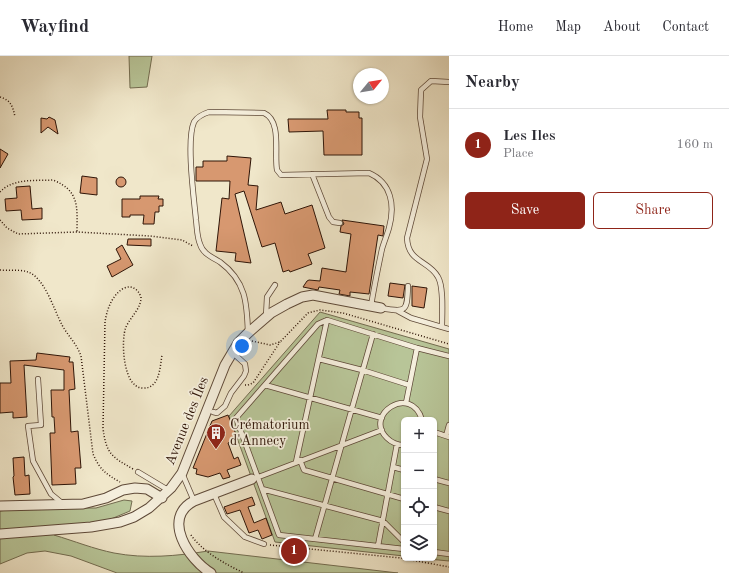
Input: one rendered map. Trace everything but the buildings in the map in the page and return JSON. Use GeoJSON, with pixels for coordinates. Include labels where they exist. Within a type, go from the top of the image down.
{"type":"FeatureCollection","features":[{"type":"Feature","properties":{"kind":"street","name":"Avenue des Îles"},"geometry":{"type":"LineString","coordinates":[[0,534],[91,527],[120,522],[141,513],[162,498],[182,473],[225,365],[232,352],[248,333],[266,316],[302,297],[313,295],[381,308]]}},
{"type":"Feature","properties":{"kind":"street"},"geometry":{"type":"LineString","coordinates":[[212,573],[202,567],[190,553],[184,542],[180,530],[179,520],[182,511],[194,501],[255,478]]}},
{"type":"Feature","properties":{"kind":"street"},"geometry":{"type":"LineString","coordinates":[[0,506],[91,503],[132,488],[146,489],[162,498]]}},
{"type":"Feature","properties":{"kind":"lane"},"geometry":{"type":"LineString","coordinates":[[442,327],[441,287],[439,279],[435,272],[412,255],[408,247],[407,238],[427,159],[420,117],[420,90],[431,80],[449,82]]}},
{"type":"Feature","properties":{"kind":"lane"},"geometry":{"type":"LineString","coordinates":[[248,333],[247,306],[239,282],[228,269],[204,251],[199,242],[191,181],[191,143],[193,126],[196,120],[209,112],[264,113],[273,119],[275,126],[276,168],[278,172],[283,175],[369,173],[380,179],[388,188],[392,204],[389,227],[383,246],[370,306]]}},
{"type":"Feature","properties":{"kind":"lane"},"geometry":{"type":"LineString","coordinates":[[312,174],[329,217],[333,222],[340,223]]}},
{"type":"Feature","properties":{"kind":"lane"},"geometry":{"type":"LineString","coordinates":[[266,316],[267,297],[275,284]]}},
{"type":"Feature","properties":{"kind":"lane"},"geometry":{"type":"LineString","coordinates":[[398,311],[403,310],[406,306],[408,286]]}},
{"type":"Feature","properties":{"kind":"lane"},"geometry":{"type":"LineString","coordinates":[[381,308],[398,311],[411,318],[449,329]]}},
{"type":"Feature","properties":{"kind":"lane"},"geometry":{"type":"LineString","coordinates":[[327,320],[298,461],[304,470],[401,498]]}},
{"type":"Feature","properties":{"kind":"lane"},"geometry":{"type":"LineString","coordinates":[[401,549],[279,535],[262,489],[255,478],[236,418],[318,324],[327,320],[417,348],[449,356]]}},
{"type":"Feature","properties":{"kind":"lane"},"geometry":{"type":"LineString","coordinates":[[314,538],[373,334]]}},
{"type":"Feature","properties":{"kind":"lane"},"geometry":{"type":"LineString","coordinates":[[406,403],[417,348]]}},
{"type":"Feature","properties":{"kind":"lane"},"geometry":{"type":"LineString","coordinates":[[213,412],[217,413],[225,406],[231,393],[245,373],[246,368],[243,361],[232,352]]}},
{"type":"Feature","properties":{"kind":"lane"},"geometry":{"type":"LineString","coordinates":[[319,359],[362,370],[409,385]]}},
{"type":"Feature","properties":{"kind":"lane"},"geometry":{"type":"LineString","coordinates":[[38,379],[41,425],[28,426],[33,461],[51,494],[64,504]]}},
{"type":"Feature","properties":{"kind":"lane"},"geometry":{"type":"LineString","coordinates":[[265,385],[382,418]]}},
{"type":"Feature","properties":{"kind":"lane"},"geometry":{"type":"LineString","coordinates":[[401,444],[397,444],[389,440],[382,430],[382,418],[389,407],[400,403],[406,403],[417,410],[420,417]]}},
{"type":"Feature","properties":{"kind":"lane"},"geometry":{"type":"LineString","coordinates":[[437,433],[447,436],[449,425]]}},
{"type":"Feature","properties":{"kind":"lane"},"geometry":{"type":"LineString","coordinates":[[255,478],[382,430]]}},
{"type":"Feature","properties":{"kind":"lane"},"geometry":{"type":"LineString","coordinates":[[378,546],[397,444]]}},
{"type":"Feature","properties":{"kind":"lane"},"geometry":{"type":"LineString","coordinates":[[393,467],[401,469]]}},
{"type":"Feature","properties":{"kind":"lane"},"geometry":{"type":"LineString","coordinates":[[138,472],[168,490]]}},
{"type":"Feature","properties":{"kind":"lane"},"geometry":{"type":"LineString","coordinates":[[182,473],[194,501]]}},
{"type":"Feature","properties":{"kind":"lane"},"geometry":{"type":"LineString","coordinates":[[437,480],[449,484]]}},
{"type":"Feature","properties":{"kind":"lane"},"geometry":{"type":"LineString","coordinates":[[262,489],[383,521],[401,539]]}},
{"type":"Feature","properties":{"kind":"lane"},"geometry":{"type":"LineString","coordinates":[[214,494],[224,517],[245,537],[264,544]]}},
{"type":"Feature","properties":{"kind":"lane"},"geometry":{"type":"LineString","coordinates":[[437,508],[449,511]]}},
{"type":"Feature","properties":{"kind":"lane"},"geometry":{"type":"LineString","coordinates":[[437,552],[449,554]]}},
{"type":"Feature","properties":{"kind":"path"},"geometry":{"type":"LineString","coordinates":[[0,97],[6,99],[12,105],[15,117]]}},
{"type":"Feature","properties":{"kind":"path"},"geometry":{"type":"LineString","coordinates":[[0,192],[7,186],[16,182],[53,180],[58,182],[70,192],[77,203],[78,232]]}},
{"type":"Feature","properties":{"kind":"path"},"geometry":{"type":"LineString","coordinates":[[0,220],[7,228],[18,234],[78,232],[150,236],[182,240],[204,251]]}},
{"type":"Feature","properties":{"kind":"path"},"geometry":{"type":"LineString","coordinates":[[0,270],[28,272],[45,288],[61,324],[77,347],[81,356],[92,448],[96,460],[105,473],[132,488]]}},
{"type":"Feature","properties":{"kind":"path"},"geometry":{"type":"LineString","coordinates":[[138,472],[115,459],[105,441],[103,428],[104,322],[113,299],[124,288],[135,288],[141,297],[140,305],[127,325],[124,336],[126,368],[131,382],[142,388],[153,385],[157,378],[162,354]]}},
{"type":"Feature","properties":{"kind":"path"},"geometry":{"type":"LineString","coordinates":[[240,381],[248,385],[253,383],[280,342]]}},
{"type":"Feature","properties":{"kind":"path"},"geometry":{"type":"LineString","coordinates":[[190,532],[199,544],[215,558],[244,573]]}},
{"type":"Feature","properties":{"kind":"path"},"geometry":{"type":"LineString","coordinates":[[264,544],[402,558],[449,567]]}},
{"type":"Feature","properties":{"kind":"green space"},"geometry":{"type":"Polygon","coordinates":[[[129,56],[152,56],[147,87],[130,88],[129,56]]]}},
{"type":"Feature","properties":{"kind":"green space"},"geometry":{"type":"Polygon","coordinates":[[[320,312],[449,349],[449,561],[437,560],[437,417],[401,417],[401,556],[275,542],[229,416],[320,312]]]}},
{"type":"Feature","properties":{"kind":"green space"},"geometry":{"type":"Polygon","coordinates":[[[124,500],[132,501],[130,511],[111,519],[96,523],[71,525],[54,535],[99,549],[126,555],[161,556],[208,551],[398,573],[117,573],[71,556],[45,551],[27,553],[0,564],[0,511],[23,508],[96,508],[124,500]]]}},
{"type":"Feature","properties":{"kind":"place","name":"Crématorium d'Annecy"},"geometry":{"type":"Point","coordinates":[216,450]}},
{"type":"Feature","properties":{"kind":"place","name":"Les Iles"},"geometry":{"type":"Point","coordinates":[294,551]}}]}
